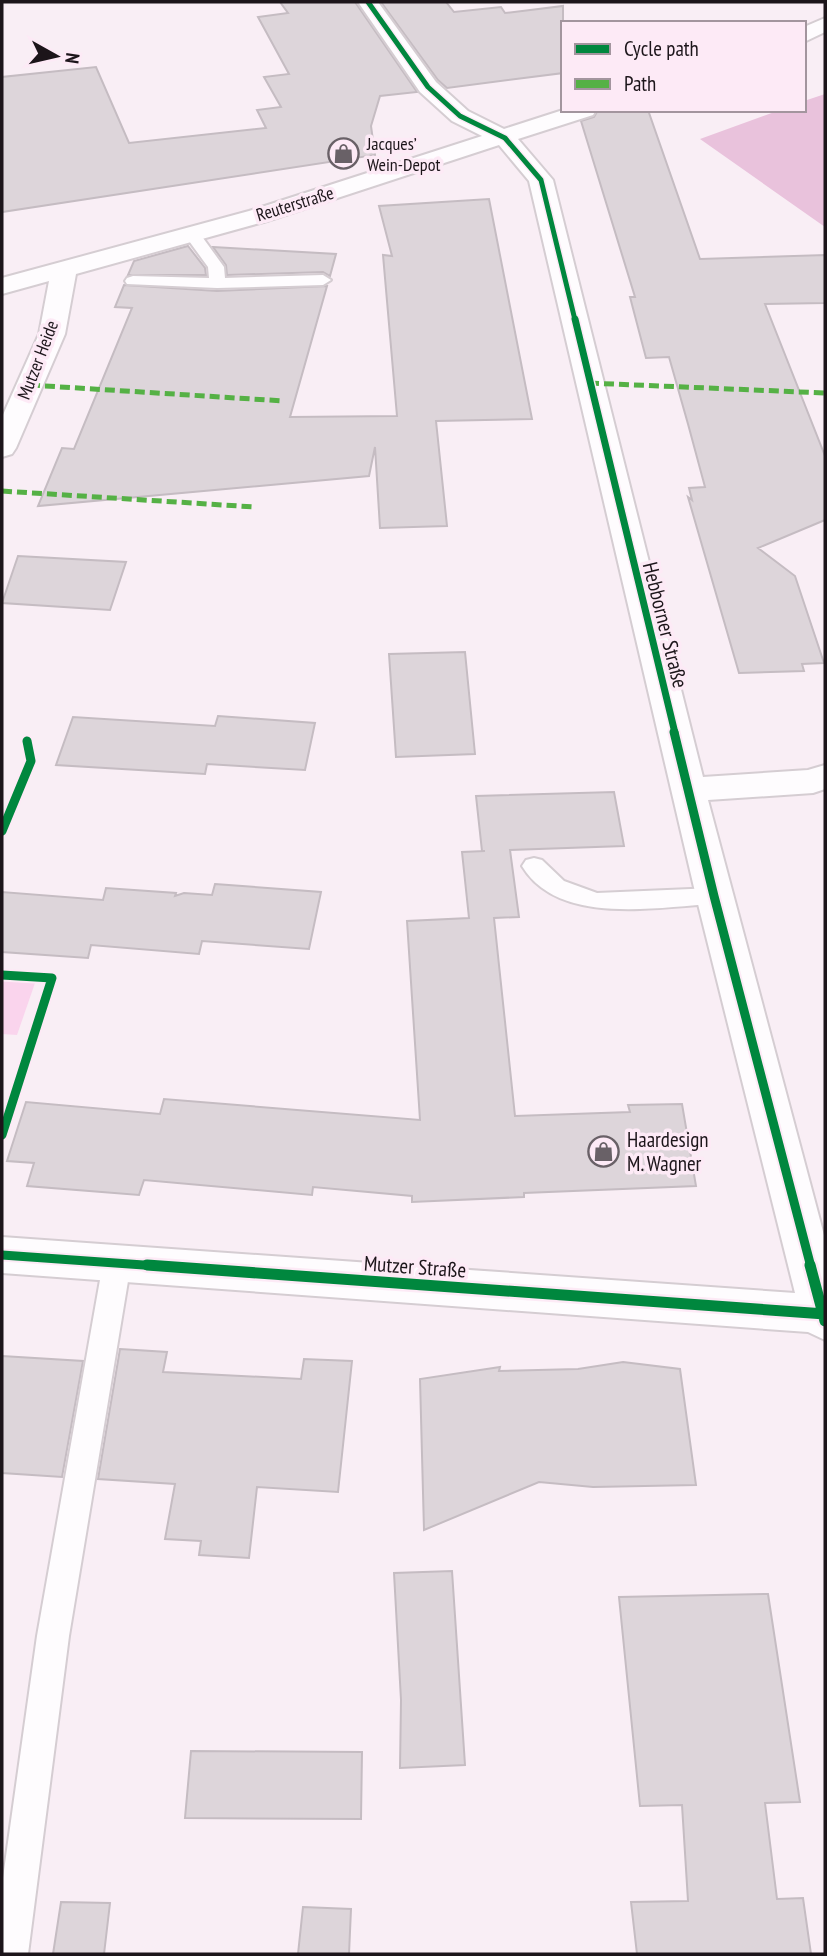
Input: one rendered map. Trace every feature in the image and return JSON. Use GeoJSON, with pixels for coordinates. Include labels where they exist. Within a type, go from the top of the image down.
{"type":"FeatureCollection","features":[{"type":"Feature","properties":{"kind":"street","name":"Hebborner Straße"},"geometry":{"type":"LineString","coordinates":[[368,2],[428,87],[460,116],[505,138],[541,180],[713,896],[825,1316]]}},
{"type":"Feature","properties":{"kind":"street"},"geometry":{"type":"LineString","coordinates":[[806,35],[825,24]]}},
{"type":"Feature","properties":{"kind":"street","name":"Reuterstraße"},"geometry":{"type":"LineString","coordinates":[[2,286],[192,234],[505,138],[579,112]]}},
{"type":"Feature","properties":{"kind":"street","name":"Mutzer Heide"},"geometry":{"type":"LineString","coordinates":[[2,448],[52,334],[64,270]]}},
{"type":"Feature","properties":{"kind":"street"},"geometry":{"type":"LineString","coordinates":[[688,790],[813,781],[825,776]]}},
{"type":"Feature","properties":{"kind":"street","name":"Mutzer Straße"},"geometry":{"type":"LineString","coordinates":[[2,1255],[825,1316]]}},
{"type":"Feature","properties":{"kind":"lane"},"geometry":{"type":"LineString","coordinates":[[192,234],[216,268],[217,283]]}},
{"type":"Feature","properties":{"kind":"lane"},"geometry":{"type":"LineString","coordinates":[[133,281],[217,283],[323,280]]}},
{"type":"Feature","properties":{"kind":"lane"},"geometry":{"type":"LineString","coordinates":[[534,866],[556,887],[596,901],[713,896]]}},
{"type":"Feature","properties":{"kind":"lane"},"geometry":{"type":"LineString","coordinates":[[10,1954],[53,1636],[117,1263]]}},
{"type":"Feature","properties":{"kind":"shaded area"},"geometry":{"type":"Polygon","coordinates":[[[825,94],[825,227],[700,139],[774,112],[806,112],[806,100],[825,94]]]}},
{"type":"Feature","properties":{"kind":"shaded area"},"geometry":{"type":"Polygon","coordinates":[[[2,981],[35,983],[17,1035],[2,1034],[2,981]]]}},
{"type":"Feature","properties":{"kind":"building"},"geometry":{"type":"Polygon","coordinates":[[[280,2],[355,2],[417,92],[380,96],[371,126],[375,155],[2,212],[2,77],[96,67],[129,143],[266,128],[257,110],[281,107],[264,77],[289,74],[258,17],[288,13],[280,2]]]}},
{"type":"Feature","properties":{"kind":"building"},"geometry":{"type":"Polygon","coordinates":[[[381,2],[446,2],[454,12],[501,7],[505,13],[563,6],[561,73],[447,88],[438,80],[381,2]]]}},
{"type":"Feature","properties":{"kind":"building"},"geometry":{"type":"Polygon","coordinates":[[[597,112],[649,112],[700,259],[825,255],[825,303],[765,304],[825,456],[825,520],[758,548],[795,576],[824,663],[802,664],[804,671],[739,673],[688,497],[692,500],[689,488],[705,487],[669,357],[646,358],[630,297],[635,297],[581,121],[594,117],[597,112]]]}},
{"type":"Feature","properties":{"kind":"building"},"geometry":{"type":"Polygon","coordinates":[[[489,199],[532,419],[436,421],[447,526],[380,528],[375,447],[369,476],[38,506],[62,448],[74,449],[132,308],[115,307],[124,285],[217,291],[327,286],[290,417],[397,416],[383,255],[392,256],[379,206],[489,199]]]}},
{"type":"Feature","properties":{"kind":"building"},"geometry":{"type":"Polygon","coordinates":[[[188,246],[205,268],[206,275],[128,275],[134,261],[188,246]]]}},
{"type":"Feature","properties":{"kind":"building"},"geometry":{"type":"Polygon","coordinates":[[[213,247],[336,254],[330,276],[323,272],[227,275],[226,265],[213,247]]]}},
{"type":"Feature","properties":{"kind":"building"},"geometry":{"type":"Polygon","coordinates":[[[18,556],[126,562],[110,610],[2,603],[18,556]]]}},
{"type":"Feature","properties":{"kind":"building"},"geometry":{"type":"Polygon","coordinates":[[[465,652],[475,754],[396,757],[389,654],[465,652]]]}},
{"type":"Feature","properties":{"kind":"building"},"geometry":{"type":"Polygon","coordinates":[[[218,716],[315,723],[305,770],[207,764],[205,774],[56,765],[73,717],[215,726],[218,716]]]}},
{"type":"Feature","properties":{"kind":"building"},"geometry":{"type":"Polygon","coordinates":[[[614,792],[624,846],[510,850],[519,917],[494,918],[515,1116],[630,1112],[628,1105],[682,1104],[696,1186],[524,1193],[524,1197],[412,1202],[412,1196],[313,1187],[312,1195],[144,1180],[139,1195],[27,1186],[34,1163],[7,1161],[26,1102],[160,1114],[164,1099],[420,1120],[407,921],[469,918],[462,852],[485,851],[482,851],[476,796],[614,792]]]}},
{"type":"Feature","properties":{"kind":"building"},"geometry":{"type":"Polygon","coordinates":[[[215,884],[321,892],[309,949],[202,941],[199,954],[91,945],[88,958],[2,952],[2,892],[103,900],[106,888],[176,893],[175,896],[184,893],[212,895],[215,884]]]}},
{"type":"Feature","properties":{"kind":"building"},"geometry":{"type":"Polygon","coordinates":[[[120,1349],[167,1352],[163,1372],[301,1379],[304,1359],[352,1361],[338,1492],[257,1487],[249,1558],[199,1555],[201,1541],[165,1539],[175,1484],[98,1479],[120,1349]]]}},
{"type":"Feature","properties":{"kind":"building"},"geometry":{"type":"Polygon","coordinates":[[[2,1356],[83,1361],[62,1477],[2,1473],[2,1356]]]}},
{"type":"Feature","properties":{"kind":"building"},"geometry":{"type":"Polygon","coordinates":[[[623,1362],[680,1369],[696,1485],[593,1487],[539,1482],[424,1530],[420,1379],[500,1367],[499,1371],[578,1369],[623,1362]]]}},
{"type":"Feature","properties":{"kind":"building"},"geometry":{"type":"Polygon","coordinates":[[[452,1571],[465,1765],[400,1768],[401,1700],[394,1573],[452,1571]]]}},
{"type":"Feature","properties":{"kind":"building"},"geometry":{"type":"Polygon","coordinates":[[[768,1594],[800,1802],[765,1803],[777,1899],[803,1898],[811,1954],[637,1954],[631,1902],[688,1901],[682,1805],[640,1806],[619,1597],[768,1594]]]}},
{"type":"Feature","properties":{"kind":"building"},"geometry":{"type":"Polygon","coordinates":[[[191,1751],[362,1752],[361,1819],[185,1818],[191,1751]]]}},
{"type":"Feature","properties":{"kind":"building"},"geometry":{"type":"Polygon","coordinates":[[[61,1902],[110,1903],[104,1954],[53,1954],[61,1902]]]}},
{"type":"Feature","properties":{"kind":"building"},"geometry":{"type":"Polygon","coordinates":[[[303,1907],[351,1909],[349,1954],[298,1954],[303,1907]]]}},
{"type":"Feature","properties":{"kind":"marked path"},"geometry":{"type":"LineString","coordinates":[[589,383],[825,393]]}},
{"type":"Feature","properties":{"kind":"marked path"},"geometry":{"type":"LineString","coordinates":[[30,385],[284,401]]}},
{"type":"Feature","properties":{"kind":"marked path"},"geometry":{"type":"LineString","coordinates":[[2,491],[255,507]]}},
{"type":"Feature","properties":{"kind":"cycle path"},"geometry":{"type":"LineString","coordinates":[[368,2],[428,87],[460,116],[505,138],[541,180],[714,896],[825,1321]]}},
{"type":"Feature","properties":{"kind":"cycle path"},"geometry":{"type":"LineString","coordinates":[[2,831],[31,761],[27,741]]}},
{"type":"Feature","properties":{"kind":"cycle path"},"geometry":{"type":"LineString","coordinates":[[2,975],[52,978],[2,1135]]}},
{"type":"Feature","properties":{"kind":"cycle path"},"geometry":{"type":"LineString","coordinates":[[2,1255],[825,1314]]}},
{"type":"Feature","properties":{"kind":"place","name":"Jacques’ Wein-Depot"},"geometry":{"type":"Point","coordinates":[344,154]}},
{"type":"Feature","properties":{"kind":"place","name":"Haardesign M. Wagner"},"geometry":{"type":"Point","coordinates":[604,1152]}}]}
